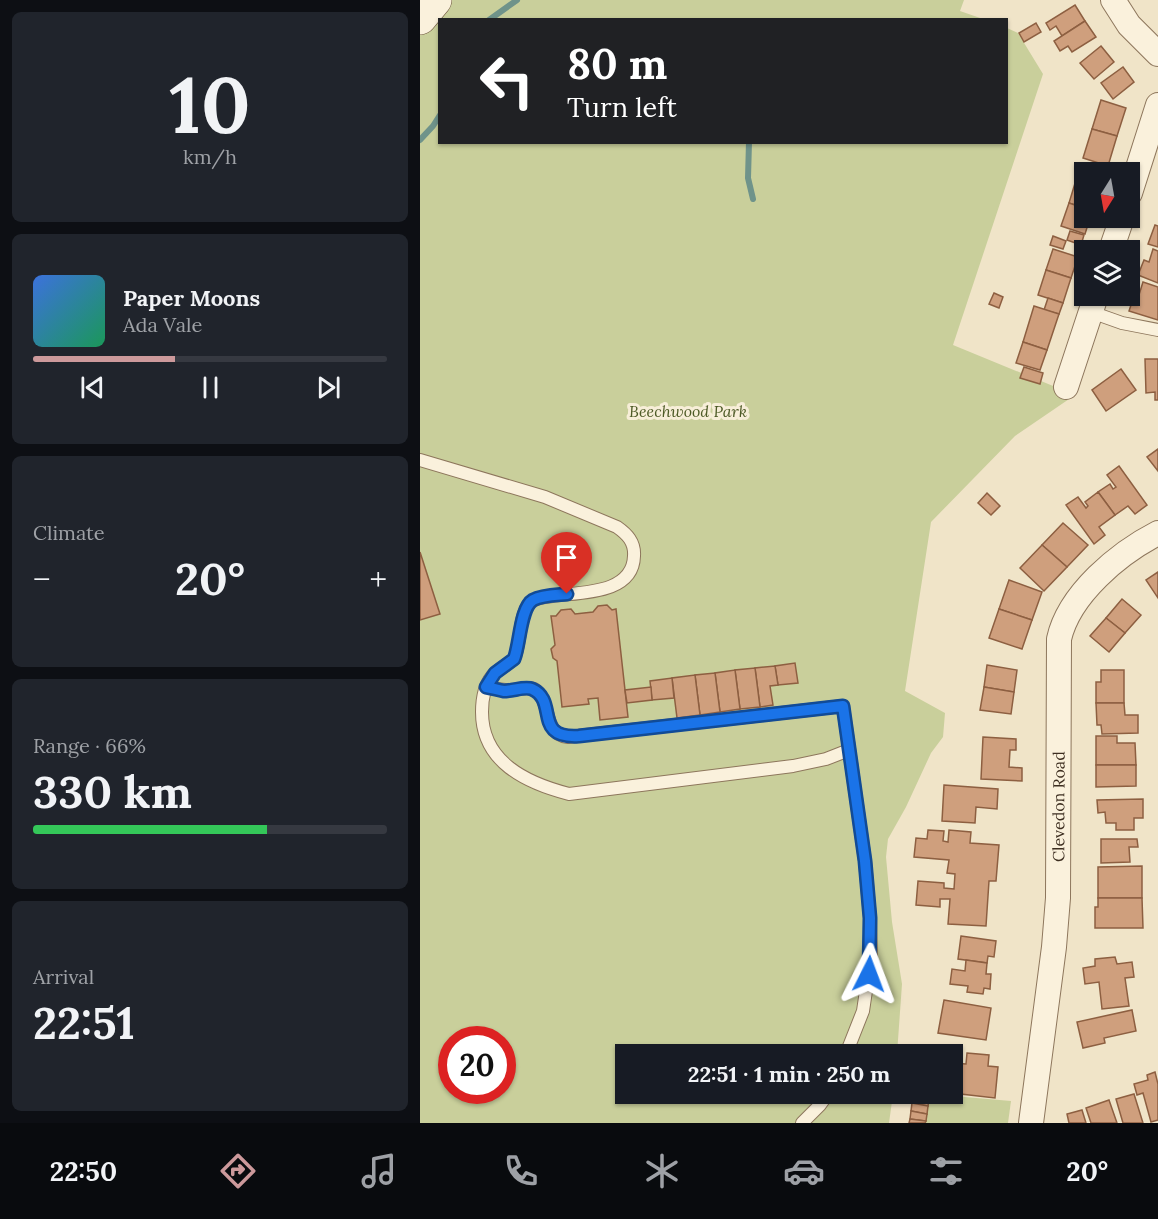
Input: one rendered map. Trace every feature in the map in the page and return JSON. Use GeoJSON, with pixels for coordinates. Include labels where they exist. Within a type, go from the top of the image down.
{"type":"FeatureCollection","features":[{"type":"Feature","properties":{"kind":"street"},"geometry":{"type":"LineString","coordinates":[[1113,0],[1129,25],[1158,54]]}},
{"type":"Feature","properties":{"kind":"street"},"geometry":{"type":"LineString","coordinates":[[1140,162],[1158,105]]}},
{"type":"Feature","properties":{"kind":"street"},"geometry":{"type":"LineString","coordinates":[[1066,387],[1093,306]]}},
{"type":"Feature","properties":{"kind":"street","name":"Clevedon Road"},"geometry":{"type":"LineString","coordinates":[[1031,1123],[1054,947],[1058,897],[1058,665],[1061,630],[1076,602],[1096,580],[1123,556],[1158,532]]}},
{"type":"Feature","properties":{"kind":"lane"},"geometry":{"type":"LineString","coordinates":[[1097,306],[1122,323],[1158,330]]}},
{"type":"Feature","properties":{"kind":"lane"},"geometry":{"type":"LineString","coordinates":[[420,460],[544,497],[616,527],[624,532],[632,543],[634,560],[628,576],[622,581],[605,589],[539,598],[529,604],[514,659],[495,673],[486,687],[482,707],[487,742],[505,764],[526,778],[550,789],[569,794],[793,766],[826,759],[849,750]]}},
{"type":"Feature","properties":{"kind":"lane"},"geometry":{"type":"LineString","coordinates":[[486,687],[503,691],[534,689],[544,704],[553,730],[568,737],[843,706],[861,818],[870,918],[871,957],[863,1011],[850,1044]]}},
{"type":"Feature","properties":{"kind":"lane"},"geometry":{"type":"LineString","coordinates":[[802,1123],[821,1104]]}},
{"type":"Feature","properties":{"kind":"green space","name":"Beechwood Park"},"geometry":{"type":"Polygon","coordinates":[[[435,0],[964,0],[960,11],[980,18],[438,18],[438,144],[1008,144],[1008,28],[1018,33],[1043,74],[953,345],[1075,395],[1015,436],[931,522],[905,691],[945,713],[943,737],[931,753],[888,839],[886,857],[892,922],[902,984],[898,1044],[615,1044],[615,1104],[892,1104],[889,1123],[420,1123],[420,18],[435,0]]]}},
{"type":"Feature","properties":{"kind":"green space"},"geometry":{"type":"Polygon","coordinates":[[[963,1097],[1011,1101],[1008,1123],[925,1123],[928,1104],[963,1104],[963,1097]]]}},
{"type":"Feature","properties":{"kind":"building"},"geometry":{"type":"Polygon","coordinates":[[[1075,5],[1085,21],[1062,36],[1056,26],[1050,30],[1046,23],[1075,5]]]}},
{"type":"Feature","properties":{"kind":"building"},"geometry":{"type":"Polygon","coordinates":[[[1085,21],[1096,37],[1072,52],[1068,46],[1060,51],[1054,41],[1085,21]]]}},
{"type":"Feature","properties":{"kind":"building"},"geometry":{"type":"Polygon","coordinates":[[[1036,23],[1041,32],[1024,42],[1019,33],[1036,23]]]}},
{"type":"Feature","properties":{"kind":"building"},"geometry":{"type":"Polygon","coordinates":[[[1101,46],[1114,62],[1094,79],[1080,63],[1101,46]]]}},
{"type":"Feature","properties":{"kind":"building"},"geometry":{"type":"Polygon","coordinates":[[[1123,67],[1134,82],[1113,99],[1101,83],[1123,67]]]}},
{"type":"Feature","properties":{"kind":"building"},"geometry":{"type":"Polygon","coordinates":[[[1101,100],[1126,108],[1117,136],[1092,129],[1101,100]]]}},
{"type":"Feature","properties":{"kind":"building"},"geometry":{"type":"Polygon","coordinates":[[[1092,129],[1117,136],[1109,162],[1096,162],[1083,158],[1092,129]]]}},
{"type":"Feature","properties":{"kind":"building"},"geometry":{"type":"Polygon","coordinates":[[[1074,187],[1074,205],[1069,203],[1074,187]]]}},
{"type":"Feature","properties":{"kind":"building"},"geometry":{"type":"Polygon","coordinates":[[[1069,203],[1074,205],[1074,228],[1087,228],[1085,234],[1061,226],[1069,203]]]}},
{"type":"Feature","properties":{"kind":"building"},"geometry":{"type":"Polygon","coordinates":[[[1155,225],[1158,226],[1158,247],[1148,244],[1155,225]]]}},
{"type":"Feature","properties":{"kind":"building"},"geometry":{"type":"Polygon","coordinates":[[[1070,231],[1084,235],[1082,240],[1074,240],[1074,242],[1067,240],[1070,231]]]}},
{"type":"Feature","properties":{"kind":"building"},"geometry":{"type":"Polygon","coordinates":[[[1053,236],[1066,241],[1063,249],[1050,245],[1053,236]]]}},
{"type":"Feature","properties":{"kind":"building"},"geometry":{"type":"Polygon","coordinates":[[[1053,249],[1074,256],[1071,278],[1046,270],[1053,249]]]}},
{"type":"Feature","properties":{"kind":"building"},"geometry":{"type":"Polygon","coordinates":[[[1153,249],[1158,251],[1158,283],[1140,276],[1144,260],[1149,262],[1153,249]]]}},
{"type":"Feature","properties":{"kind":"building"},"geometry":{"type":"Polygon","coordinates":[[[1046,270],[1071,278],[1063,303],[1038,295],[1046,270]]]}},
{"type":"Feature","properties":{"kind":"building"},"geometry":{"type":"Polygon","coordinates":[[[1143,282],[1158,287],[1158,320],[1129,311],[1131,306],[1140,306],[1143,282]]]}},
{"type":"Feature","properties":{"kind":"building"},"geometry":{"type":"Polygon","coordinates":[[[994,293],[1003,297],[999,308],[989,304],[994,293]]]}},
{"type":"Feature","properties":{"kind":"building"},"geometry":{"type":"Polygon","coordinates":[[[1048,298],[1063,303],[1059,314],[1044,310],[1048,298]]]}},
{"type":"Feature","properties":{"kind":"building"},"geometry":{"type":"Polygon","coordinates":[[[1034,306],[1059,314],[1047,350],[1023,342],[1034,306]]]}},
{"type":"Feature","properties":{"kind":"building"},"geometry":{"type":"Polygon","coordinates":[[[1023,342],[1047,350],[1040,370],[1016,363],[1023,342]]]}},
{"type":"Feature","properties":{"kind":"building"},"geometry":{"type":"Polygon","coordinates":[[[1145,359],[1158,359],[1158,400],[1155,400],[1155,392],[1146,393],[1145,359]]]}},
{"type":"Feature","properties":{"kind":"building"},"geometry":{"type":"Polygon","coordinates":[[[1024,367],[1043,373],[1040,384],[1020,378],[1024,367]]]}},
{"type":"Feature","properties":{"kind":"building"},"geometry":{"type":"Polygon","coordinates":[[[1121,369],[1136,390],[1106,411],[1092,390],[1121,369]]]}},
{"type":"Feature","properties":{"kind":"building"},"geometry":{"type":"Polygon","coordinates":[[[1158,449],[1158,471],[1147,457],[1158,449]]]}},
{"type":"Feature","properties":{"kind":"building"},"geometry":{"type":"Polygon","coordinates":[[[1119,466],[1147,505],[1135,514],[1128,506],[1115,515],[1098,492],[1110,484],[1113,489],[1116,487],[1107,475],[1119,466]]]}},
{"type":"Feature","properties":{"kind":"building"},"geometry":{"type":"Polygon","coordinates":[[[1098,492],[1115,515],[1099,527],[1105,535],[1094,544],[1066,505],[1078,497],[1086,508],[1088,506],[1085,502],[1098,492]]]}},
{"type":"Feature","properties":{"kind":"building"},"geometry":{"type":"Polygon","coordinates":[[[987,493],[1000,506],[991,515],[978,503],[987,493]]]}},
{"type":"Feature","properties":{"kind":"building"},"geometry":{"type":"Polygon","coordinates":[[[1063,523],[1088,545],[1067,567],[1042,545],[1063,523]]]}},
{"type":"Feature","properties":{"kind":"building"},"geometry":{"type":"Polygon","coordinates":[[[1042,545],[1067,567],[1044,591],[1020,568],[1042,545]]]}},
{"type":"Feature","properties":{"kind":"building"},"geometry":{"type":"Polygon","coordinates":[[[420,552],[440,614],[420,620],[420,552]]]}},
{"type":"Feature","properties":{"kind":"building"},"geometry":{"type":"Polygon","coordinates":[[[1158,572],[1158,598],[1146,580],[1158,572]]]}},
{"type":"Feature","properties":{"kind":"building"},"geometry":{"type":"Polygon","coordinates":[[[1009,580],[1042,592],[1032,620],[999,609],[1009,580]]]}},
{"type":"Feature","properties":{"kind":"building"},"geometry":{"type":"Polygon","coordinates":[[[1122,599],[1141,615],[1125,633],[1106,618],[1122,599]]]}},
{"type":"Feature","properties":{"kind":"building"},"geometry":{"type":"Polygon","coordinates":[[[607,605],[612,610],[616,609],[628,717],[600,720],[598,698],[588,699],[589,704],[562,707],[557,661],[553,658],[551,649],[555,645],[551,616],[556,616],[561,610],[571,609],[575,614],[593,612],[598,606],[607,605]]]}},
{"type":"Feature","properties":{"kind":"building"},"geometry":{"type":"Polygon","coordinates":[[[999,609],[1032,620],[1022,649],[989,638],[999,609]]]}},
{"type":"Feature","properties":{"kind":"building"},"geometry":{"type":"Polygon","coordinates":[[[1106,618],[1125,633],[1109,652],[1090,636],[1106,618]]]}},
{"type":"Feature","properties":{"kind":"building"},"geometry":{"type":"Polygon","coordinates":[[[795,663],[798,683],[778,685],[775,666],[795,663]]]}},
{"type":"Feature","properties":{"kind":"building"},"geometry":{"type":"Polygon","coordinates":[[[987,665],[1017,670],[1014,692],[984,687],[987,665]]]}},
{"type":"Feature","properties":{"kind":"building"},"geometry":{"type":"Polygon","coordinates":[[[775,666],[778,685],[770,686],[773,705],[760,707],[755,668],[775,666]]]}},
{"type":"Feature","properties":{"kind":"building"},"geometry":{"type":"Polygon","coordinates":[[[755,668],[760,707],[740,709],[735,670],[755,668]]]}},
{"type":"Feature","properties":{"kind":"building"},"geometry":{"type":"Polygon","coordinates":[[[735,670],[740,709],[720,712],[715,673],[735,670]]]}},
{"type":"Feature","properties":{"kind":"building"},"geometry":{"type":"Polygon","coordinates":[[[1101,670],[1124,670],[1124,703],[1096,703],[1096,682],[1101,682],[1101,670]]]}},
{"type":"Feature","properties":{"kind":"building"},"geometry":{"type":"Polygon","coordinates":[[[715,673],[720,712],[700,715],[695,675],[715,673]]]}},
{"type":"Feature","properties":{"kind":"building"},"geometry":{"type":"Polygon","coordinates":[[[695,675],[700,715],[677,718],[672,678],[695,675]]]}},
{"type":"Feature","properties":{"kind":"building"},"geometry":{"type":"Polygon","coordinates":[[[672,678],[674,698],[652,700],[650,681],[672,678]]]}},
{"type":"Feature","properties":{"kind":"building"},"geometry":{"type":"Polygon","coordinates":[[[651,687],[652,700],[627,703],[625,690],[651,687]]]}},
{"type":"Feature","properties":{"kind":"building"},"geometry":{"type":"Polygon","coordinates":[[[984,687],[1014,692],[1011,714],[980,710],[984,687]]]}},
{"type":"Feature","properties":{"kind":"building"},"geometry":{"type":"Polygon","coordinates":[[[1096,703],[1124,703],[1125,715],[1138,715],[1138,733],[1102,734],[1101,725],[1097,725],[1096,703]]]}},
{"type":"Feature","properties":{"kind":"building"},"geometry":{"type":"Polygon","coordinates":[[[1096,736],[1117,736],[1117,743],[1135,743],[1136,765],[1096,765],[1096,736]]]}},
{"type":"Feature","properties":{"kind":"building"},"geometry":{"type":"Polygon","coordinates":[[[983,737],[1016,739],[1016,750],[1010,750],[1009,767],[1022,768],[1022,781],[981,779],[983,737]]]}},
{"type":"Feature","properties":{"kind":"building"},"geometry":{"type":"Polygon","coordinates":[[[1096,765],[1136,765],[1136,786],[1096,787],[1096,765]]]}},
{"type":"Feature","properties":{"kind":"building"},"geometry":{"type":"Polygon","coordinates":[[[944,785],[998,789],[997,809],[976,807],[975,823],[942,821],[944,785]]]}},
{"type":"Feature","properties":{"kind":"building"},"geometry":{"type":"Polygon","coordinates":[[[1143,799],[1143,818],[1134,818],[1134,830],[1116,830],[1116,823],[1106,823],[1105,812],[1098,813],[1097,800],[1143,799]]]}},
{"type":"Feature","properties":{"kind":"building"},"geometry":{"type":"Polygon","coordinates":[[[928,830],[944,831],[943,841],[948,842],[949,830],[971,832],[970,843],[999,845],[996,881],[989,881],[986,926],[948,924],[950,899],[940,899],[940,907],[916,905],[918,881],[944,883],[944,888],[954,889],[955,874],[947,873],[949,860],[914,857],[916,838],[927,839],[928,830]]]}},
{"type":"Feature","properties":{"kind":"building"},"geometry":{"type":"Polygon","coordinates":[[[1101,839],[1137,839],[1138,847],[1129,847],[1130,862],[1101,863],[1101,839]]]}},
{"type":"Feature","properties":{"kind":"building"},"geometry":{"type":"Polygon","coordinates":[[[1142,866],[1142,898],[1098,898],[1098,867],[1142,866]]]}},
{"type":"Feature","properties":{"kind":"building"},"geometry":{"type":"Polygon","coordinates":[[[1098,898],[1142,898],[1143,928],[1095,928],[1095,907],[1098,907],[1098,898]]]}},
{"type":"Feature","properties":{"kind":"building"},"geometry":{"type":"Polygon","coordinates":[[[961,936],[996,941],[994,957],[988,956],[987,963],[958,959],[961,936]]]}},
{"type":"Feature","properties":{"kind":"building"},"geometry":{"type":"Polygon","coordinates":[[[1115,957],[1117,964],[1132,962],[1134,977],[1125,978],[1129,1006],[1102,1009],[1099,982],[1085,984],[1083,968],[1095,966],[1095,959],[1115,957]]]}},
{"type":"Feature","properties":{"kind":"building"},"geometry":{"type":"Polygon","coordinates":[[[966,960],[987,963],[986,974],[991,974],[990,989],[984,988],[983,994],[967,992],[968,986],[950,984],[952,969],[965,971],[966,960]]]}},
{"type":"Feature","properties":{"kind":"building"},"geometry":{"type":"Polygon","coordinates":[[[944,1000],[991,1008],[986,1040],[938,1033],[944,1000]]]}},
{"type":"Feature","properties":{"kind":"building"},"geometry":{"type":"Polygon","coordinates":[[[1132,1010],[1136,1031],[1104,1038],[1105,1043],[1083,1048],[1077,1022],[1132,1010]]]}},
{"type":"Feature","properties":{"kind":"building"},"geometry":{"type":"Polygon","coordinates":[[[967,1053],[989,1055],[988,1066],[998,1067],[995,1098],[963,1094],[963,1064],[966,1064],[967,1053]]]}},
{"type":"Feature","properties":{"kind":"building"},"geometry":{"type":"Polygon","coordinates":[[[1155,1072],[1158,1084],[1158,1120],[1151,1122],[1143,1093],[1137,1095],[1134,1084],[1148,1080],[1147,1075],[1155,1072]]]}},
{"type":"Feature","properties":{"kind":"building"},"geometry":{"type":"Polygon","coordinates":[[[1134,1094],[1143,1123],[1123,1123],[1116,1099],[1134,1094]]]}},
{"type":"Feature","properties":{"kind":"building"},"geometry":{"type":"Polygon","coordinates":[[[1109,1100],[1117,1123],[1091,1123],[1086,1108],[1109,1100]]]}},
{"type":"Feature","properties":{"kind":"building"},"geometry":{"type":"Polygon","coordinates":[[[912,1104],[928,1106],[927,1114],[911,1111],[912,1104]]]}},
{"type":"Feature","properties":{"kind":"building"},"geometry":{"type":"Polygon","coordinates":[[[1082,1110],[1086,1123],[1069,1123],[1067,1114],[1082,1110]]]}},
{"type":"Feature","properties":{"kind":"building"},"geometry":{"type":"Polygon","coordinates":[[[911,1111],[927,1114],[926,1121],[910,1119],[911,1111]]]}},
{"type":"Feature","properties":{"kind":"building"},"geometry":{"type":"Polygon","coordinates":[[[910,1119],[926,1121],[925,1123],[909,1123],[910,1119]]]}},
{"type":"Feature","properties":{"kind":"waterway"},"geometry":{"type":"LineString","coordinates":[[492,18],[517,0]]}},
{"type":"Feature","properties":{"kind":"waterway"},"geometry":{"type":"LineString","coordinates":[[420,140],[438,118]]}},
{"type":"Feature","properties":{"kind":"waterway"},"geometry":{"type":"LineString","coordinates":[[749,144],[748,178],[753,199]]}},
{"type":"Feature","properties":{"kind":"route"},"geometry":{"type":"LineString","coordinates":[[567,594],[539,598],[529,604],[514,659],[495,673],[486,687],[503,691],[534,689],[544,704],[551,726],[557,734],[568,737],[579,736],[843,706],[861,818],[870,918],[869,974]]}}]}
